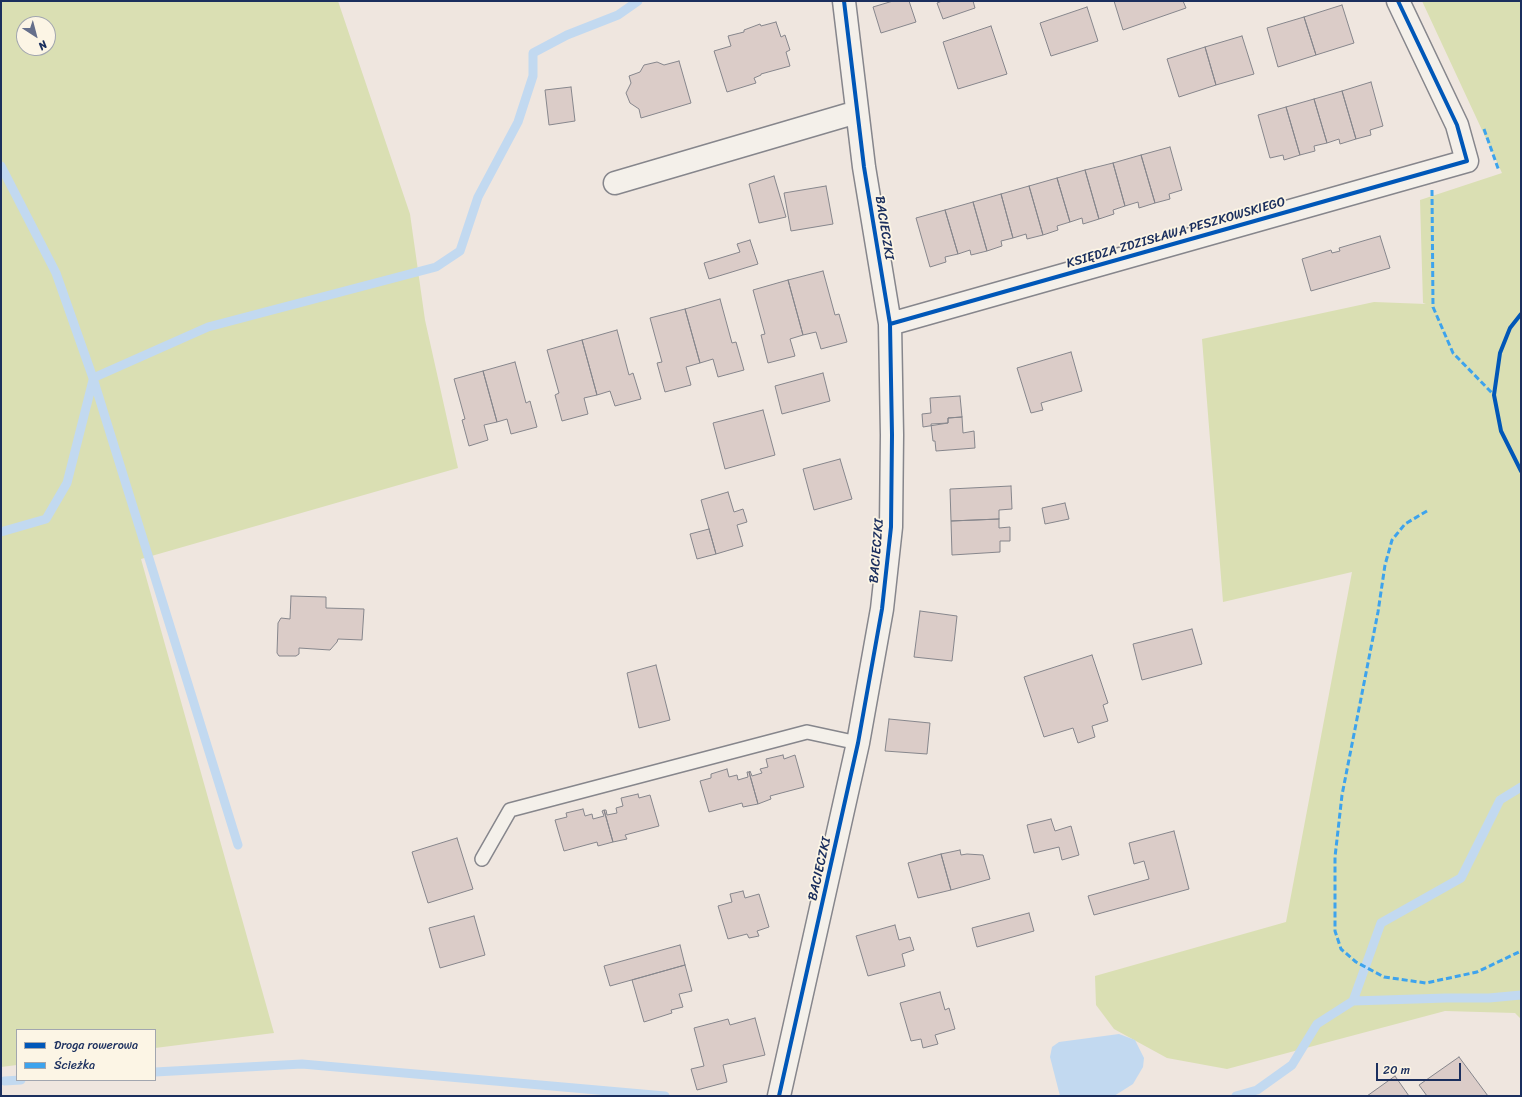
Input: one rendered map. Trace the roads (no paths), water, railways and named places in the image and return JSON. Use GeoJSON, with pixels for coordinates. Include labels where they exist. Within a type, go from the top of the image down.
{"type":"FeatureCollection","features":[{"type":"Feature","properties":{"kind":"street","name":"BACIECZKI"},"geometry":{"type":"LineString","coordinates":[[779,1096],[858,743],[882,609],[891,527],[892,435],[890,324],[864,167],[844,1]]}},
{"type":"Feature","properties":{"kind":"street","name":"KSIĘDZA ZDZISŁAWA PESZKOWSKIEGO"},"geometry":{"type":"LineString","coordinates":[[890,324],[1467,160],[1457,125],[1398,1]]}},
{"type":"Feature","properties":{"kind":"street"},"geometry":{"type":"LineString","coordinates":[[615,183],[857,112]]}},
{"type":"Feature","properties":{"kind":"lane"},"geometry":{"type":"LineString","coordinates":[[482,859],[510,810],[807,732],[858,743]]}},
{"type":"Feature","properties":{"kind":"water"},"geometry":{"type":"Polygon","coordinates":[[[1119,1034],[1135,1040],[1144,1058],[1143,1067],[1133,1084],[1114,1096],[1060,1096],[1050,1057],[1052,1047],[1059,1042],[1119,1034]]]}},
{"type":"Feature","properties":{"kind":"waterway"},"geometry":{"type":"LineString","coordinates":[[93,378],[208,327],[436,267],[460,251],[478,197],[518,122],[533,76],[533,53],[567,35],[618,15],[638,1]]}},
{"type":"Feature","properties":{"kind":"waterway"},"geometry":{"type":"LineString","coordinates":[[1,166],[56,273],[93,378],[238,845]]}},
{"type":"Feature","properties":{"kind":"waterway"},"geometry":{"type":"LineString","coordinates":[[1,532],[46,519],[67,483],[93,380]]}},
{"type":"Feature","properties":{"kind":"waterway"},"geometry":{"type":"LineString","coordinates":[[1236,1096],[1257,1090],[1292,1065],[1317,1024],[1353,1001],[1381,923],[1461,878],[1500,800],[1521,787]]}},
{"type":"Feature","properties":{"kind":"waterway"},"geometry":{"type":"LineString","coordinates":[[1353,1001],[1489,998],[1521,995]]}},
{"type":"Feature","properties":{"kind":"waterway"},"geometry":{"type":"LineString","coordinates":[[156,1072],[302,1064],[665,1096]]}},
{"type":"Feature","properties":{"kind":"waterway"},"geometry":{"type":"LineString","coordinates":[[4,1081],[16,1080]]}}]}
